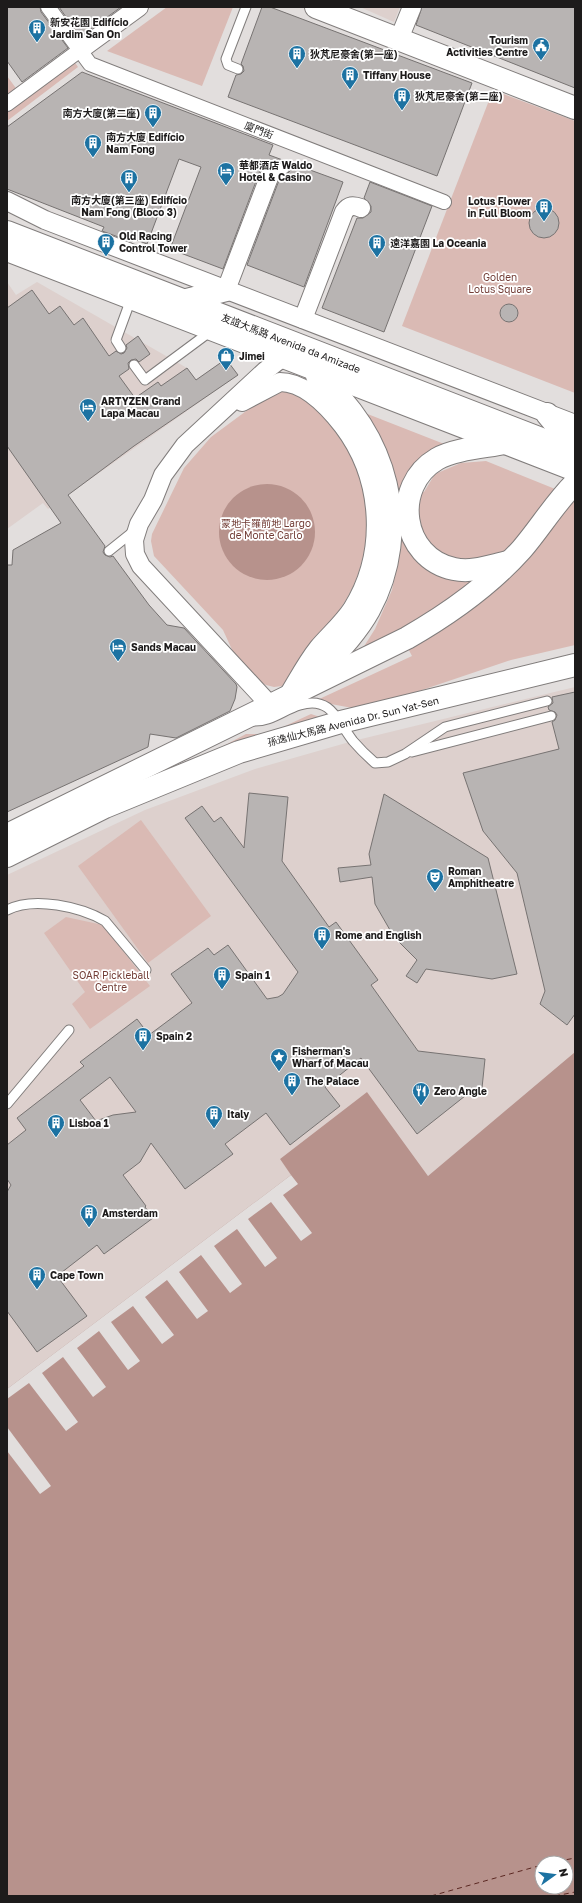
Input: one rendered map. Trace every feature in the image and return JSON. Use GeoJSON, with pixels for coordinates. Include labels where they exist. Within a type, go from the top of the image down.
{"type":"FeatureCollection","features":[{"type":"Feature","properties":{"kind":"main road"},"geometry":{"type":"LineString","coordinates":[[316,7],[575,108]]}},
{"type":"Feature","properties":{"kind":"main road","name":"友誼大馬路 Avenida da Amizade"},"geometry":{"type":"LineString","coordinates":[[7,232],[575,452]]}},
{"type":"Feature","properties":{"kind":"main road","name":"友誼大馬路 Avenida da Amizade"},"geometry":{"type":"LineString","coordinates":[[7,250],[575,470]]}},
{"type":"Feature","properties":{"kind":"main road"},"geometry":{"type":"LineString","coordinates":[[183,301],[226,290]]}},
{"type":"Feature","properties":{"kind":"main road"},"geometry":{"type":"LineString","coordinates":[[286,698],[334,656],[354,634],[376,595],[385,567],[391,523],[388,494],[376,451],[362,424],[334,390],[304,365]]}},
{"type":"Feature","properties":{"kind":"main road"},"geometry":{"type":"LineString","coordinates":[[547,414],[575,448]]}},
{"type":"Feature","properties":{"kind":"main road"},"geometry":{"type":"LineString","coordinates":[[505,443],[457,453],[438,459],[430,464],[416,478],[407,506],[407,515],[411,534],[428,557],[436,562],[454,569],[473,570],[509,562]]}},
{"type":"Feature","properties":{"kind":"main road"},"geometry":{"type":"LineString","coordinates":[[7,835],[407,638],[438,620],[468,599],[509,562],[544,522],[572,484]]}},
{"type":"Feature","properties":{"kind":"main road"},"geometry":{"type":"LineString","coordinates":[[341,722],[511,667],[575,651]]}},
{"type":"Feature","properties":{"kind":"main road","name":"孫逸仙大馬路 Avenida Dr. Sun Yat-Sen"},"geometry":{"type":"LineString","coordinates":[[7,856],[105,807],[180,775],[272,741],[341,722],[575,666]]}},
{"type":"Feature","properties":{"kind":"street","name":"廈門街"},"geometry":{"type":"LineString","coordinates":[[48,7],[90,64],[444,202]]}},
{"type":"Feature","properties":{"kind":"street"},"geometry":{"type":"LineString","coordinates":[[8,101],[139,7]]}},
{"type":"Feature","properties":{"kind":"street"},"geometry":{"type":"LineString","coordinates":[[400,39],[412,7]]}},
{"type":"Feature","properties":{"kind":"street"},"geometry":{"type":"LineString","coordinates":[[226,290],[248,223],[278,171]]}},
{"type":"Feature","properties":{"kind":"street"},"geometry":{"type":"LineString","coordinates":[[7,201],[45,220],[575,424]]}},
{"type":"Feature","properties":{"kind":"street"},"geometry":{"type":"LineString","coordinates":[[303,319],[344,212],[351,206],[361,208]]}},
{"type":"Feature","properties":{"kind":"street"},"geometry":{"type":"LineString","coordinates":[[219,415],[273,384],[287,382],[298,386],[329,410],[346,431],[360,454],[373,492],[376,518],[376,538],[365,584],[346,619],[318,648],[286,698],[141,566],[135,554],[134,540],[139,524],[163,475],[185,445],[219,415],[265,370],[283,357]]}},
{"type":"Feature","properties":{"kind":"lane"},"geometry":{"type":"LineString","coordinates":[[238,69],[228,65],[226,61],[246,7]]}},
{"type":"Feature","properties":{"kind":"lane"},"geometry":{"type":"LineString","coordinates":[[121,348],[116,340],[131,299]]}},
{"type":"Feature","properties":{"kind":"lane"},"geometry":{"type":"LineString","coordinates":[[134,365],[145,380],[212,330]]}},
{"type":"Feature","properties":{"kind":"lane"},"geometry":{"type":"LineString","coordinates":[[109,551],[132,534],[139,524]]}},
{"type":"Feature","properties":{"kind":"lane"},"geometry":{"type":"LineString","coordinates":[[244,718],[264,720],[299,705],[313,703],[330,709],[341,722],[353,741],[375,763],[388,762],[405,754],[445,727],[547,701]]}},
{"type":"Feature","properties":{"kind":"lane"},"geometry":{"type":"LineString","coordinates":[[405,754],[550,716]]}},
{"type":"Feature","properties":{"kind":"lane"},"geometry":{"type":"LineString","coordinates":[[7,910],[14,906],[44,903],[81,910],[97,916],[106,921],[146,970]]}},
{"type":"Feature","properties":{"kind":"lane"},"geometry":{"type":"LineString","coordinates":[[7,1104],[69,1030]]}},
{"type":"Feature","properties":{"kind":"shaded area"},"geometry":{"type":"Polygon","coordinates":[[[360,7],[400,7],[394,22],[360,7]]]}},
{"type":"Feature","properties":{"kind":"shaded area","name":"ARTYZEN Grand Lapa Macau"},"geometry":{"type":"Polygon","coordinates":[[[7,282],[16,295],[37,282],[187,368],[196,380],[226,359],[238,375],[48,509],[43,503],[7,529],[7,282]]]}},
{"type":"Feature","properties":{"kind":"shaded area"},"geometry":{"type":"Polygon","coordinates":[[[267,484],[285,488],[294,492],[301,498],[307,505],[311,514],[315,532],[311,550],[307,559],[301,566],[294,572],[285,576],[267,580],[249,576],[240,572],[233,566],[227,559],[223,550],[219,532],[223,514],[227,505],[233,498],[240,492],[249,488],[267,484]]]}},
{"type":"Feature","properties":{"kind":"shaded area","name":"Fisherman's Wharf of Macau"},"geometry":{"type":"Polygon","coordinates":[[[575,687],[575,1052],[428,1176],[367,1092],[280,1159],[298,1184],[7,1399],[7,875],[145,810],[255,769],[353,741],[575,687]]]}},
{"type":"Feature","properties":{"kind":"shaded area"},"geometry":{"type":"Polygon","coordinates":[[[575,1052],[575,1896],[7,1896],[7,1389],[291,1175],[280,1159],[367,1092],[428,1176],[575,1052]]]}},
{"type":"Feature","properties":{"kind":"green space"},"geometry":{"type":"Polygon","coordinates":[[[167,7],[233,7],[202,86],[107,51],[167,7]]]}},
{"type":"Feature","properties":{"kind":"green space"},"geometry":{"type":"Polygon","coordinates":[[[69,54],[78,67],[7,121],[7,76],[18,91],[69,54]]]}},
{"type":"Feature","properties":{"kind":"green space","name":"Golden Lotus Square"},"geometry":{"type":"Polygon","coordinates":[[[493,90],[575,121],[575,393],[402,326],[493,90]]]}},
{"type":"Feature","properties":{"kind":"green space","name":"蒙地卡羅前地 Largo de Monte Carlo"},"geometry":{"type":"Polygon","coordinates":[[[280,390],[295,393],[301,396],[327,420],[342,439],[352,458],[360,479],[365,499],[367,521],[366,542],[362,563],[344,603],[289,682],[282,686],[274,687],[259,681],[234,654],[223,630],[154,556],[151,541],[152,534],[184,468],[211,437],[272,392],[280,390]]]}},
{"type":"Feature","properties":{"kind":"green space"},"geometry":{"type":"Polygon","coordinates":[[[365,413],[457,449],[410,486],[424,492],[435,474],[461,463],[486,461],[575,497],[575,645],[511,660],[363,710],[315,701],[412,656],[403,639],[342,668],[363,648],[375,629],[392,590],[400,552],[398,527],[365,413]]]}},
{"type":"Feature","properties":{"kind":"green space"},"geometry":{"type":"Polygon","coordinates":[[[311,714],[326,719],[195,761],[246,734],[268,734],[311,714]]]}},
{"type":"Feature","properties":{"kind":"green space"},"geometry":{"type":"Polygon","coordinates":[[[141,820],[211,916],[148,963],[78,866],[141,820]]]}},
{"type":"Feature","properties":{"kind":"green space","name":"SOAR Pickleball Centre"},"geometry":{"type":"Polygon","coordinates":[[[66,917],[103,925],[150,986],[90,1029],[72,1004],[85,992],[44,933],[66,917]]]}},
{"type":"Feature","properties":{"kind":"pier"},"geometry":{"type":"Polygon","coordinates":[[[291,1175],[298,1184],[283,1195],[312,1233],[301,1241],[271,1202],[248,1219],[277,1258],[265,1267],[237,1229],[214,1246],[242,1284],[230,1293],[201,1255],[179,1272],[208,1311],[197,1319],[167,1280],[145,1297],[174,1335],[162,1344],[133,1306],[111,1322],[140,1361],[128,1370],[99,1331],[77,1348],[106,1387],[93,1397],[63,1357],[42,1373],[78,1422],[66,1431],[29,1383],[7,1399],[7,1389],[291,1175]]]}},
{"type":"Feature","properties":{"kind":"pier"},"geometry":{"type":"Polygon","coordinates":[[[7,1427],[51,1486],[40,1494],[7,1451],[7,1427]]]}},
{"type":"Feature","properties":{"kind":"building","name":"新安花園 Edifício Jardim San On"},"geometry":{"type":"Polygon","coordinates":[[[7,7],[40,7],[41,12],[68,48],[22,82],[7,61],[7,7]]]}},
{"type":"Feature","properties":{"kind":"building"},"geometry":{"type":"Polygon","coordinates":[[[59,7],[121,7],[80,37],[59,7]]]}},
{"type":"Feature","properties":{"kind":"building","name":"Tiffany House"},"geometry":{"type":"Polygon","coordinates":[[[262,7],[270,7],[472,83],[437,176],[228,97],[236,75],[241,74],[244,71],[241,64],[262,7]]]}},
{"type":"Feature","properties":{"kind":"building","name":"Tourism Activities Centre"},"geometry":{"type":"Polygon","coordinates":[[[422,7],[575,7],[575,88],[416,25],[422,7]]]}},
{"type":"Feature","properties":{"kind":"building"},"geometry":{"type":"Polygon","coordinates":[[[82,72],[273,145],[269,155],[343,182],[304,287],[247,265],[281,175],[286,175],[290,171],[290,167],[286,163],[269,162],[261,168],[223,269],[170,249],[201,167],[179,159],[147,244],[134,239],[132,242],[102,231],[104,227],[7,189],[7,127],[82,72]]]}},
{"type":"Feature","properties":{"kind":"building","name":"遠洋嘉園 La Oceania"},"geometry":{"type":"Polygon","coordinates":[[[370,182],[432,206],[384,332],[322,308],[357,218],[363,218],[371,212],[371,206],[364,198],[370,182]]]}},
{"type":"Feature","properties":{"kind":"building","name":"Lotus Flower in Full Bloom"},"geometry":{"type":"Polygon","coordinates":[[[544,208],[555,212],[559,223],[555,234],[544,238],[533,234],[529,223],[533,212],[544,208]]]}},
{"type":"Feature","properties":{"kind":"building","name":"Sands Macau"},"geometry":{"type":"Polygon","coordinates":[[[32,290],[49,314],[60,306],[74,325],[83,318],[109,356],[116,351],[121,354],[124,353],[127,348],[126,345],[138,336],[150,354],[139,362],[136,359],[131,360],[128,363],[129,369],[119,376],[135,398],[158,382],[161,386],[187,368],[196,380],[226,359],[238,375],[134,446],[68,495],[105,546],[103,552],[105,555],[110,557],[113,556],[149,605],[167,625],[184,628],[236,684],[237,687],[235,699],[230,711],[176,738],[150,734],[148,747],[7,812],[7,565],[12,565],[13,550],[61,523],[7,446],[7,308],[32,290]]]}},
{"type":"Feature","properties":{"kind":"building"},"geometry":{"type":"Polygon","coordinates":[[[509,304],[515,307],[518,313],[515,319],[509,322],[503,319],[500,313],[503,307],[509,304]]]}},
{"type":"Feature","properties":{"kind":"building"},"geometry":{"type":"Polygon","coordinates":[[[575,692],[575,1014],[567,1025],[540,1004],[545,991],[517,873],[483,831],[463,773],[559,749],[552,722],[555,720],[557,715],[555,712],[549,710],[548,707],[553,703],[552,697],[575,692]]]}},
{"type":"Feature","properties":{"kind":"building"},"geometry":{"type":"Polygon","coordinates":[[[249,793],[288,797],[282,861],[329,927],[336,922],[378,980],[371,985],[418,1051],[485,1059],[482,1088],[477,1087],[475,1097],[465,1096],[417,1134],[361,1058],[325,1087],[340,1106],[290,1145],[266,1113],[225,1144],[233,1154],[185,1189],[151,1143],[140,1162],[123,1175],[153,1218],[104,1254],[97,1245],[57,1276],[87,1316],[37,1352],[7,1311],[7,1192],[11,1185],[7,1179],[7,1145],[26,1130],[17,1118],[84,1066],[80,1062],[137,1019],[149,1035],[192,1003],[171,974],[208,948],[214,955],[228,945],[267,999],[278,997],[283,994],[298,972],[185,818],[202,806],[214,822],[221,817],[244,848],[249,793]],[[110,1077],[80,1100],[96,1121],[113,1115],[136,1112],[110,1077]]]}},
{"type":"Feature","properties":{"kind":"building","name":"Roman Amphitheatre"},"geometry":{"type":"Polygon","coordinates":[[[384,794],[488,858],[517,974],[492,979],[426,969],[417,983],[406,976],[417,960],[394,937],[375,904],[372,877],[340,882],[338,868],[371,865],[369,854],[384,794]]]}},
{"type":"Feature","properties":{"kind":"ferry route"},"geometry":{"type":"LineString","coordinates":[[431,1896],[534,1867]]}},
{"type":"Feature","properties":{"kind":"ferry route"},"geometry":{"type":"LineString","coordinates":[[555,1896],[575,1892]]}},
{"type":"Feature","properties":{"kind":"place","name":"新安花園 Edifício Jardim San On"},"geometry":{"type":"Point","coordinates":[37,43]}},
{"type":"Feature","properties":{"kind":"place","name":"Tourism Activities Centre"},"geometry":{"type":"Point","coordinates":[541,61]}},
{"type":"Feature","properties":{"kind":"place","name":"狄芃尼豪舍(第一座)"},"geometry":{"type":"Point","coordinates":[297,69]}},
{"type":"Feature","properties":{"kind":"place","name":"Tiffany House"},"geometry":{"type":"Point","coordinates":[350,90]}},
{"type":"Feature","properties":{"kind":"place","name":"狄芃尼豪舍(第二座)"},"geometry":{"type":"Point","coordinates":[402,111]}},
{"type":"Feature","properties":{"kind":"place","name":"南方大廈(第二座)"},"geometry":{"type":"Point","coordinates":[153,128]}},
{"type":"Feature","properties":{"kind":"place","name":"南方大廈 Edifício Nam Fong"},"geometry":{"type":"Point","coordinates":[93,158]}},
{"type":"Feature","properties":{"kind":"place","name":"華都酒店 Waldo Hotel & Casino"},"geometry":{"type":"Point","coordinates":[226,186]}},
{"type":"Feature","properties":{"kind":"place","name":"南方大廈(第三座) Edifício Nam Fong (Bloco 3)"},"geometry":{"type":"Point","coordinates":[129,193]}},
{"type":"Feature","properties":{"kind":"place","name":"Lotus Flower in Full Bloom"},"geometry":{"type":"Point","coordinates":[544,222]}},
{"type":"Feature","properties":{"kind":"place","name":"Old Racing Control Tower"},"geometry":{"type":"Point","coordinates":[106,257]}},
{"type":"Feature","properties":{"kind":"place","name":"遠洋嘉園 La Oceania"},"geometry":{"type":"Point","coordinates":[377,258]}},
{"type":"Feature","properties":{"kind":"place","name":"Jimei"},"geometry":{"type":"Point","coordinates":[226,371]}},
{"type":"Feature","properties":{"kind":"place","name":"ARTYZEN Grand Lapa Macau"},"geometry":{"type":"Point","coordinates":[88,422]}},
{"type":"Feature","properties":{"kind":"place","name":"Sands Macau"},"geometry":{"type":"Point","coordinates":[118,662]}},
{"type":"Feature","properties":{"kind":"place","name":"Roman Amphitheatre"},"geometry":{"type":"Point","coordinates":[435,892]}},
{"type":"Feature","properties":{"kind":"place","name":"Rome and English"},"geometry":{"type":"Point","coordinates":[322,950]}},
{"type":"Feature","properties":{"kind":"place","name":"Spain 1"},"geometry":{"type":"Point","coordinates":[222,990]}},
{"type":"Feature","properties":{"kind":"place","name":"Spain 2"},"geometry":{"type":"Point","coordinates":[143,1051]}},
{"type":"Feature","properties":{"kind":"place","name":"Fisherman's Wharf of Macau"},"geometry":{"type":"Point","coordinates":[279,1072]}},
{"type":"Feature","properties":{"kind":"place","name":"The Palace"},"geometry":{"type":"Point","coordinates":[292,1096]}},
{"type":"Feature","properties":{"kind":"place","name":"Zero Angle"},"geometry":{"type":"Point","coordinates":[421,1106]}},
{"type":"Feature","properties":{"kind":"place","name":"Italy"},"geometry":{"type":"Point","coordinates":[214,1129]}},
{"type":"Feature","properties":{"kind":"place","name":"Lisboa 1"},"geometry":{"type":"Point","coordinates":[56,1138]}},
{"type":"Feature","properties":{"kind":"place","name":"Amsterdam"},"geometry":{"type":"Point","coordinates":[89,1228]}},
{"type":"Feature","properties":{"kind":"place","name":"Cape Town"},"geometry":{"type":"Point","coordinates":[37,1290]}}]}
